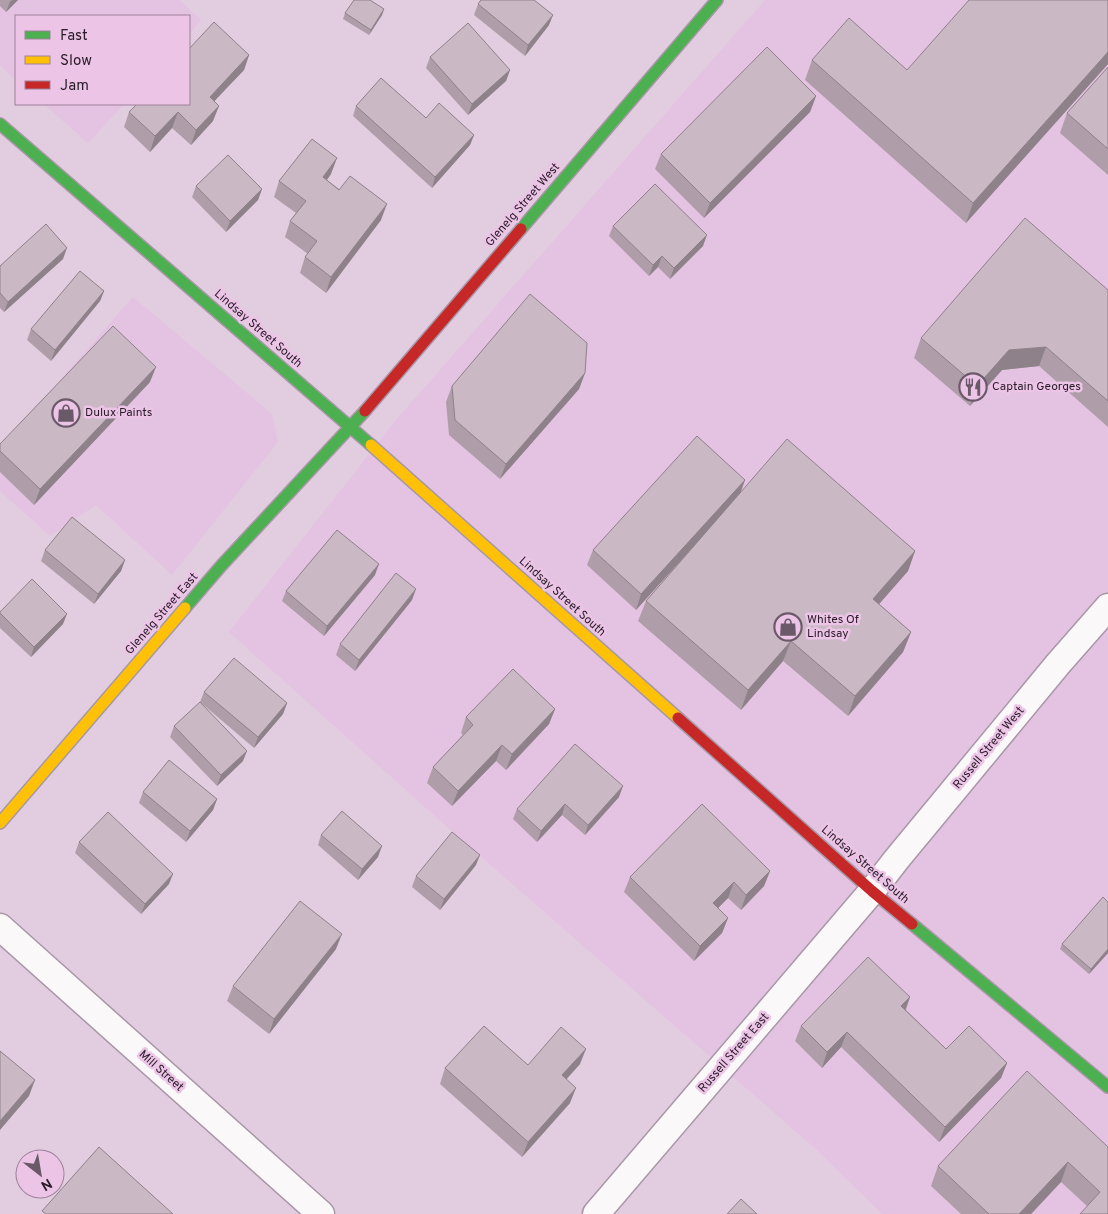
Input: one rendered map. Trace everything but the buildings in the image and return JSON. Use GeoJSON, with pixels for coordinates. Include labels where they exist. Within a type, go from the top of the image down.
{"type":"FeatureCollection","features":[{"type":"Feature","properties":{"kind":"main road","name":"Glenelg Street West"},"geometry":{"type":"LineString","coordinates":[[351,427],[717,0]]}},
{"type":"Feature","properties":{"kind":"main road","name":"Lindsay Street South"},"geometry":{"type":"LineString","coordinates":[[0,124],[351,427],[872,891],[1108,1087]]}},
{"type":"Feature","properties":{"kind":"main road","name":"Glenelg Street East"},"geometry":{"type":"LineString","coordinates":[[0,823],[221,566],[351,427]]}},
{"type":"Feature","properties":{"kind":"street","name":"Russell Street West"},"geometry":{"type":"LineString","coordinates":[[872,891],[1058,664],[1108,607]]}},
{"type":"Feature","properties":{"kind":"street","name":"Russell Street East"},"geometry":{"type":"LineString","coordinates":[[596,1214],[872,891]]}},
{"type":"Feature","properties":{"kind":"street","name":"Mill Street"},"geometry":{"type":"LineString","coordinates":[[0,927],[321,1214]]}},
{"type":"Feature","properties":{"kind":"shaded area"},"geometry":{"type":"Polygon","coordinates":[[[0,0],[179,0],[201,20],[190,33],[190,15],[15,15],[15,79],[0,65],[0,0]]]}},
{"type":"Feature","properties":{"kind":"shaded area"},"geometry":{"type":"Polygon","coordinates":[[[765,0],[1108,0],[1108,1214],[882,1214],[817,1150],[455,834],[229,632],[396,420],[765,0]]]}},
{"type":"Feature","properties":{"kind":"shaded area"},"geometry":{"type":"Polygon","coordinates":[[[45,105],[123,105],[88,143],[45,105]]]}},
{"type":"Feature","properties":{"kind":"shaded area"},"geometry":{"type":"Polygon","coordinates":[[[133,297],[272,414],[278,442],[172,575],[96,505],[50,536],[0,491],[0,449],[133,297]]]}},
{"type":"Feature","properties":{"kind":"traffic: fast"},"geometry":{"type":"LineString","coordinates":[[521,229],[717,0]]}},
{"type":"Feature","properties":{"kind":"traffic: fast"},"geometry":{"type":"LineString","coordinates":[[0,124],[371,445]]}},
{"type":"Feature","properties":{"kind":"traffic: fast"},"geometry":{"type":"LineString","coordinates":[[185,608],[221,566],[365,411]]}},
{"type":"Feature","properties":{"kind":"traffic: fast"},"geometry":{"type":"LineString","coordinates":[[912,924],[1108,1087]]}},
{"type":"Feature","properties":{"kind":"traffic: slow"},"geometry":{"type":"LineString","coordinates":[[371,445],[678,718]]}},
{"type":"Feature","properties":{"kind":"traffic: slow"},"geometry":{"type":"LineString","coordinates":[[0,823],[185,608]]}},
{"type":"Feature","properties":{"kind":"traffic: jam"},"geometry":{"type":"LineString","coordinates":[[365,411],[521,229]]}},
{"type":"Feature","properties":{"kind":"traffic: jam"},"geometry":{"type":"LineString","coordinates":[[678,718],[872,891],[912,924]]}},
{"type":"Feature","properties":{"kind":"place","name":"Captain Georges"},"geometry":{"type":"Point","coordinates":[973,387]}},
{"type":"Feature","properties":{"kind":"place","name":"Dulux Paints"},"geometry":{"type":"Point","coordinates":[66,413]}},
{"type":"Feature","properties":{"kind":"place","name":"Whites Of Lindsay"},"geometry":{"type":"Point","coordinates":[788,627]}}]}
